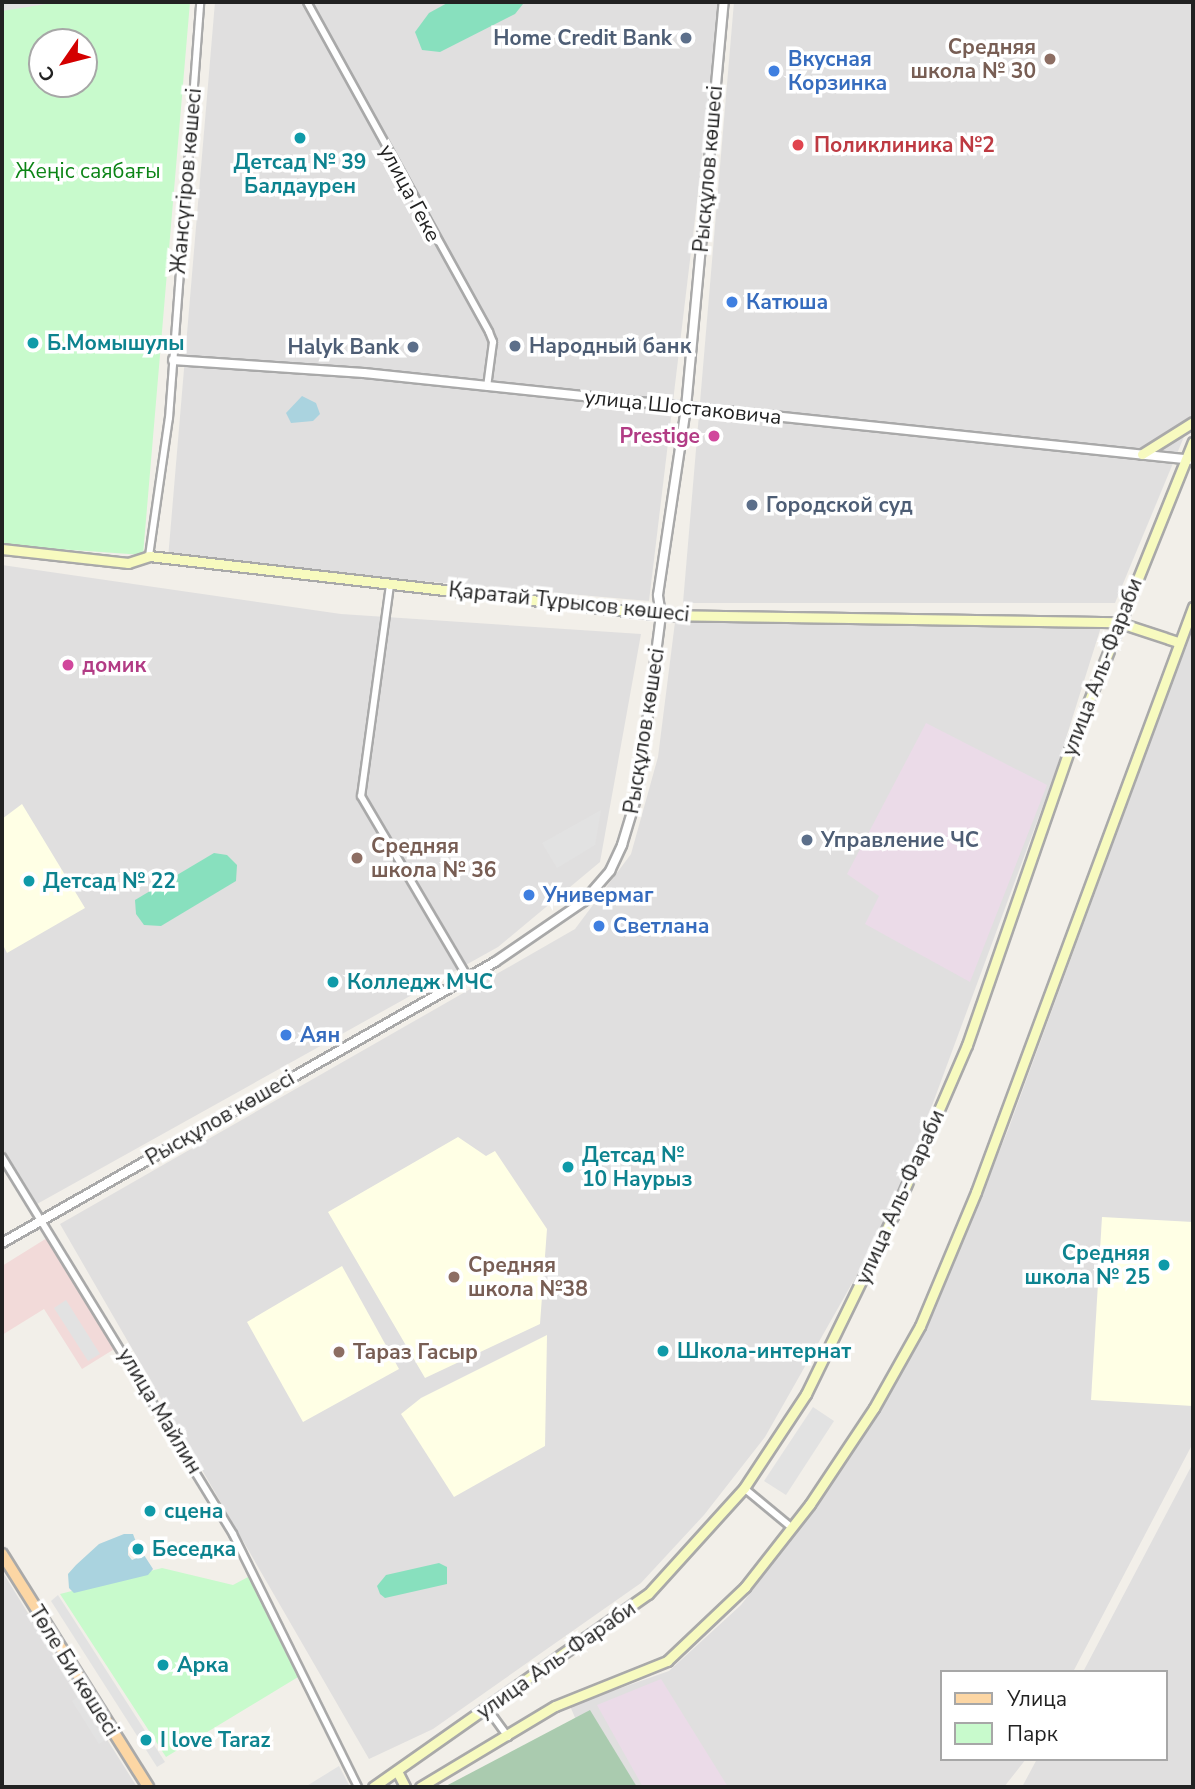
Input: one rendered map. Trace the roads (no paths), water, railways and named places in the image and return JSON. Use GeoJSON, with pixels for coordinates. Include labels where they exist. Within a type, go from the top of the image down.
{"type":"FeatureCollection","features":[{"type":"Feature","properties":{"kind":"main road"},"geometry":{"type":"LineString","coordinates":[[1142,454],[1193,422]]}},
{"type":"Feature","properties":{"kind":"main road","name":"улица Аль-Фараби"},"geometry":{"type":"LineString","coordinates":[[373,1787],[648,1594],[744,1488],[806,1394],[893,1216],[967,1045],[1118,622],[1190,459],[1193,442]]}},
{"type":"Feature","properties":{"kind":"main road","name":"Қаратай Тұрысов көшесі"},"geometry":{"type":"LineString","coordinates":[[2,550],[128,563],[149,556],[390,585],[635,609],[661,615],[1118,622],[1178,642]]}},
{"type":"Feature","properties":{"kind":"main road","name":"улица Аль-Фараби"},"geometry":{"type":"LineString","coordinates":[[420,1787],[508,1737],[555,1706],[667,1661],[745,1587],[791,1527],[874,1408],[943,1273],[1193,607]]}},
{"type":"Feature","properties":{"kind":"main road","name":"Төле Би көшесі"},"geometry":{"type":"LineString","coordinates":[[2,1554],[148,1787]]}},
{"type":"Feature","properties":{"kind":"main road"},"geometry":{"type":"LineString","coordinates":[[397,1771],[405,1787]]}},
{"type":"Feature","properties":{"kind":"street","name":"Жансүгіров көшесі"},"geometry":{"type":"LineString","coordinates":[[149,556],[173,360],[200,2]]}},
{"type":"Feature","properties":{"kind":"street","name":"улица Геке"},"geometry":{"type":"LineString","coordinates":[[307,2],[489,332],[493,342],[488,387]]}},
{"type":"Feature","properties":{"kind":"street","name":"Рысқұлов көшесі"},"geometry":{"type":"LineString","coordinates":[[2,1243],[468,978],[557,922],[584,901],[610,871],[622,845],[638,792],[661,615],[658,595],[686,408],[724,2]]}},
{"type":"Feature","properties":{"kind":"street","name":"улица Шостаковича"},"geometry":{"type":"LineString","coordinates":[[173,360],[345,371],[1190,459]]}},
{"type":"Feature","properties":{"kind":"street"},"geometry":{"type":"LineString","coordinates":[[390,585],[361,796],[468,978]]}},
{"type":"Feature","properties":{"kind":"street","name":"улица Майлин"},"geometry":{"type":"LineString","coordinates":[[2,1157],[233,1534],[358,1787]]}},
{"type":"Feature","properties":{"kind":"street"},"geometry":{"type":"LineString","coordinates":[[744,1488],[791,1527]]}},
{"type":"Feature","properties":{"kind":"street"},"geometry":{"type":"LineString","coordinates":[[487,1708],[508,1737]]}},
{"type":"Feature","properties":{"kind":"water"},"geometry":{"type":"Polygon","coordinates":[[[302,396],[316,403],[320,414],[313,421],[291,423],[286,413],[302,396]]]}},
{"type":"Feature","properties":{"kind":"water"},"geometry":{"type":"Polygon","coordinates":[[[124,1534],[133,1534],[136,1542],[128,1547],[128,1555],[132,1560],[144,1555],[153,1569],[148,1575],[74,1593],[69,1588],[68,1574],[99,1544],[124,1534]]]}},
{"type":"Feature","properties":{"kind":"place","name":"Home Credit Bank"},"geometry":{"type":"Point","coordinates":[686,38]}},
{"type":"Feature","properties":{"kind":"place","name":"Средняя школа № 30"},"geometry":{"type":"Point","coordinates":[1050,59]}},
{"type":"Feature","properties":{"kind":"place","name":"Вкусная Корзинка"},"geometry":{"type":"Point","coordinates":[774,71]}},
{"type":"Feature","properties":{"kind":"place","name":"Детсад № 39 Балдаурен"},"geometry":{"type":"Point","coordinates":[300,138]}},
{"type":"Feature","properties":{"kind":"place","name":"Поликлиника №2"},"geometry":{"type":"Point","coordinates":[798,145]}},
{"type":"Feature","properties":{"kind":"place","name":"Катюша"},"geometry":{"type":"Point","coordinates":[732,302]}},
{"type":"Feature","properties":{"kind":"place","name":"Б.Момышулы"},"geometry":{"type":"Point","coordinates":[33,343]}},
{"type":"Feature","properties":{"kind":"place","name":"Народный банк"},"geometry":{"type":"Point","coordinates":[515,346]}},
{"type":"Feature","properties":{"kind":"place","name":"Halyk Bank"},"geometry":{"type":"Point","coordinates":[413,347]}},
{"type":"Feature","properties":{"kind":"place","name":"Prestige"},"geometry":{"type":"Point","coordinates":[714,436]}},
{"type":"Feature","properties":{"kind":"place","name":"Городской суд"},"geometry":{"type":"Point","coordinates":[752,505]}},
{"type":"Feature","properties":{"kind":"place","name":"домик"},"geometry":{"type":"Point","coordinates":[68,665]}},
{"type":"Feature","properties":{"kind":"place","name":"Управление ЧС"},"geometry":{"type":"Point","coordinates":[807,840]}},
{"type":"Feature","properties":{"kind":"place","name":"Средняя школа № 36"},"geometry":{"type":"Point","coordinates":[357,858]}},
{"type":"Feature","properties":{"kind":"place","name":"Детсад № 22"},"geometry":{"type":"Point","coordinates":[29,881]}},
{"type":"Feature","properties":{"kind":"place","name":"Универмаг"},"geometry":{"type":"Point","coordinates":[529,895]}},
{"type":"Feature","properties":{"kind":"place","name":"Светлана"},"geometry":{"type":"Point","coordinates":[599,926]}},
{"type":"Feature","properties":{"kind":"place","name":"Колледж МЧС"},"geometry":{"type":"Point","coordinates":[333,982]}},
{"type":"Feature","properties":{"kind":"place","name":"Аян"},"geometry":{"type":"Point","coordinates":[286,1035]}},
{"type":"Feature","properties":{"kind":"place","name":"Детсад № 10 Наурыз"},"geometry":{"type":"Point","coordinates":[568,1167]}},
{"type":"Feature","properties":{"kind":"place","name":"Средняя школа № 25"},"geometry":{"type":"Point","coordinates":[1164,1265]}},
{"type":"Feature","properties":{"kind":"place","name":"Средняя школа №38"},"geometry":{"type":"Point","coordinates":[454,1277]}},
{"type":"Feature","properties":{"kind":"place","name":"Школа-интернат"},"geometry":{"type":"Point","coordinates":[663,1351]}},
{"type":"Feature","properties":{"kind":"place","name":"Тараз Гасыр"},"geometry":{"type":"Point","coordinates":[339,1352]}},
{"type":"Feature","properties":{"kind":"place","name":"сцена"},"geometry":{"type":"Point","coordinates":[150,1511]}},
{"type":"Feature","properties":{"kind":"place","name":"Беседка"},"geometry":{"type":"Point","coordinates":[138,1549]}},
{"type":"Feature","properties":{"kind":"place","name":"Арка"},"geometry":{"type":"Point","coordinates":[163,1665]}},
{"type":"Feature","properties":{"kind":"place","name":"I love Taraz"},"geometry":{"type":"Point","coordinates":[146,1740]}},
{"type":"Feature","properties":{"kind":"park label","name":"Жеңіс саябағы"},"geometry":{"type":"Point","coordinates":[88,171]}}]}
